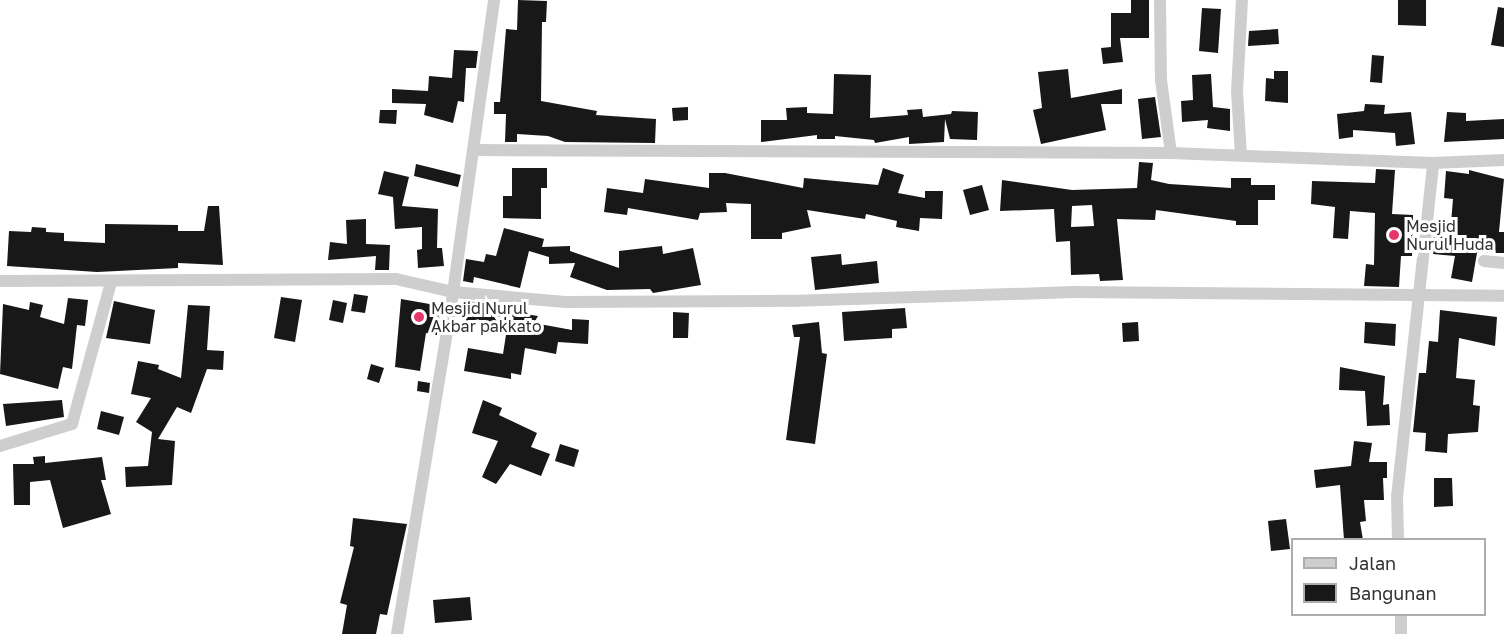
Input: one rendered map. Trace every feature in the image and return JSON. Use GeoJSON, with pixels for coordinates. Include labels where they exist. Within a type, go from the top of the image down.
{"type":"FeatureCollection","features":[{"type":"Feature","properties":{"kind":"street"},"geometry":{"type":"LineString","coordinates":[[397,634],[453,292],[494,0]]}},
{"type":"Feature","properties":{"kind":"street"},"geometry":{"type":"LineString","coordinates":[[1160,0],[1161,80],[1171,153]]}},
{"type":"Feature","properties":{"kind":"street"},"geometry":{"type":"LineString","coordinates":[[1241,155],[1237,92],[1242,0]]}},
{"type":"Feature","properties":{"kind":"street"},"geometry":{"type":"LineString","coordinates":[[474,150],[1171,153],[1433,163],[1504,160]]}},
{"type":"Feature","properties":{"kind":"street"},"geometry":{"type":"LineString","coordinates":[[1398,538],[1397,498],[1433,163]]}},
{"type":"Feature","properties":{"kind":"street"},"geometry":{"type":"LineString","coordinates":[[1484,261],[1504,262]]}},
{"type":"Feature","properties":{"kind":"street"},"geometry":{"type":"LineString","coordinates":[[0,282],[386,279],[453,292],[566,302],[790,301],[1073,292],[1504,296]]}},
{"type":"Feature","properties":{"kind":"street"},"geometry":{"type":"LineString","coordinates":[[0,446],[72,424],[111,282]]}},
{"type":"Feature","properties":{"kind":"street"},"geometry":{"type":"LineString","coordinates":[[1401,616],[1401,634]]}},
{"type":"Feature","properties":{"kind":"building"},"geometry":{"type":"Polygon","coordinates":[[[518,0],[547,1],[546,22],[542,22],[541,101],[597,111],[596,115],[656,119],[655,143],[565,142],[548,136],[517,134],[517,142],[505,142],[506,114],[494,114],[494,102],[500,102],[506,29],[517,30],[518,0]]]}},
{"type":"Feature","properties":{"kind":"building"},"geometry":{"type":"Polygon","coordinates":[[[1131,0],[1149,0],[1149,38],[1120,38],[1123,62],[1103,64],[1101,48],[1111,47],[1111,13],[1131,13],[1131,0]]]}},
{"type":"Feature","properties":{"kind":"building"},"geometry":{"type":"Polygon","coordinates":[[[1398,0],[1426,0],[1426,26],[1398,25],[1398,0]]]}},
{"type":"Feature","properties":{"kind":"building"},"geometry":{"type":"Polygon","coordinates":[[[1498,7],[1504,8],[1504,47],[1491,45],[1498,7]]]}},
{"type":"Feature","properties":{"kind":"building"},"geometry":{"type":"Polygon","coordinates":[[[1202,8],[1221,9],[1218,53],[1199,51],[1202,8]]]}},
{"type":"Feature","properties":{"kind":"building"},"geometry":{"type":"Polygon","coordinates":[[[1278,29],[1279,44],[1248,46],[1249,31],[1278,29]]]}},
{"type":"Feature","properties":{"kind":"building"},"geometry":{"type":"Polygon","coordinates":[[[454,50],[478,51],[476,68],[466,68],[464,102],[458,101],[453,123],[424,115],[426,104],[392,103],[392,89],[428,91],[429,76],[452,78],[454,50]]]}},
{"type":"Feature","properties":{"kind":"building"},"geometry":{"type":"Polygon","coordinates":[[[1372,55],[1384,56],[1382,83],[1370,82],[1372,55]]]}},
{"type":"Feature","properties":{"kind":"building"},"geometry":{"type":"Polygon","coordinates":[[[1068,69],[1071,98],[1122,89],[1122,104],[1101,104],[1106,130],[1041,144],[1033,110],[1042,108],[1038,72],[1068,69]]]}},
{"type":"Feature","properties":{"kind":"building"},"geometry":{"type":"Polygon","coordinates":[[[1274,71],[1288,71],[1288,103],[1265,101],[1266,78],[1274,79],[1274,71]]]}},
{"type":"Feature","properties":{"kind":"building"},"geometry":{"type":"Polygon","coordinates":[[[834,74],[871,75],[870,118],[908,115],[907,110],[922,109],[923,117],[951,114],[952,111],[978,112],[977,140],[950,139],[945,119],[944,142],[909,144],[909,137],[875,143],[874,140],[835,136],[835,139],[817,139],[817,135],[761,142],[761,120],[787,120],[786,108],[807,107],[807,113],[833,114],[834,74]]]}},
{"type":"Feature","properties":{"kind":"building"},"geometry":{"type":"Polygon","coordinates":[[[1211,74],[1213,107],[1230,109],[1230,131],[1207,128],[1208,120],[1182,122],[1181,101],[1193,100],[1192,75],[1211,74]]]}},
{"type":"Feature","properties":{"kind":"building"},"geometry":{"type":"Polygon","coordinates":[[[1155,97],[1161,137],[1142,139],[1138,99],[1155,97]]]}},
{"type":"Feature","properties":{"kind":"building"},"geometry":{"type":"Polygon","coordinates":[[[1365,104],[1385,105],[1384,114],[1411,112],[1415,144],[1396,146],[1395,133],[1353,130],[1353,137],[1339,139],[1337,114],[1364,111],[1365,104]]]}},
{"type":"Feature","properties":{"kind":"building"},"geometry":{"type":"Polygon","coordinates":[[[688,107],[688,120],[673,121],[672,108],[688,107]]]}},
{"type":"Feature","properties":{"kind":"building"},"geometry":{"type":"Polygon","coordinates":[[[380,110],[397,110],[396,124],[379,123],[380,110]]]}},
{"type":"Feature","properties":{"kind":"building"},"geometry":{"type":"Polygon","coordinates":[[[1447,112],[1466,113],[1466,121],[1504,119],[1504,139],[1444,142],[1447,112]]]}},
{"type":"Feature","properties":{"kind":"building"},"geometry":{"type":"Polygon","coordinates":[[[1139,162],[1153,163],[1151,180],[1169,184],[1231,188],[1231,178],[1251,178],[1251,185],[1275,185],[1275,200],[1258,200],[1258,225],[1236,225],[1236,221],[1156,210],[1155,220],[1117,219],[1123,280],[1100,281],[1099,274],[1071,275],[1070,241],[1056,242],[1054,209],[1000,211],[1002,180],[1072,190],[1137,188],[1139,162]],[[1092,205],[1072,206],[1071,227],[1094,226],[1092,205]]]}},
{"type":"Feature","properties":{"kind":"building"},"geometry":{"type":"Polygon","coordinates":[[[416,164],[461,175],[458,187],[414,176],[416,164]]]}},
{"type":"Feature","properties":{"kind":"building"},"geometry":{"type":"Polygon","coordinates":[[[512,168],[547,168],[547,188],[541,188],[541,219],[503,218],[503,196],[512,196],[512,168]]]}},
{"type":"Feature","properties":{"kind":"building"},"geometry":{"type":"Polygon","coordinates":[[[883,168],[904,175],[898,193],[925,198],[925,191],[943,191],[942,219],[920,218],[919,231],[896,227],[897,221],[866,214],[865,219],[807,210],[811,227],[782,233],[782,239],[751,239],[751,204],[726,203],[727,212],[700,213],[698,220],[628,208],[627,215],[604,212],[607,188],[643,193],[645,179],[709,188],[709,173],[725,173],[803,188],[804,178],[878,185],[883,168]]]}},
{"type":"Feature","properties":{"kind":"building"},"geometry":{"type":"Polygon","coordinates":[[[1376,169],[1395,170],[1392,214],[1413,215],[1412,256],[1401,256],[1399,287],[1364,286],[1366,264],[1374,265],[1375,213],[1350,211],[1348,239],[1333,238],[1335,207],[1311,204],[1312,181],[1375,183],[1376,169]]]}},
{"type":"Feature","properties":{"kind":"building"},"geometry":{"type":"Polygon","coordinates":[[[1469,170],[1504,179],[1499,232],[1504,232],[1504,253],[1477,253],[1472,282],[1451,278],[1455,256],[1433,254],[1434,234],[1450,235],[1453,199],[1444,198],[1446,171],[1469,174],[1469,170]]]}},
{"type":"Feature","properties":{"kind":"building"},"geometry":{"type":"Polygon","coordinates":[[[384,171],[409,177],[402,206],[438,209],[437,248],[442,248],[444,266],[418,268],[417,250],[422,249],[422,227],[395,229],[393,197],[378,194],[384,171]]]}},
{"type":"Feature","properties":{"kind":"building"},"geometry":{"type":"Polygon","coordinates":[[[982,185],[989,210],[970,215],[963,190],[982,185]]]}},
{"type":"Feature","properties":{"kind":"building"},"geometry":{"type":"Polygon","coordinates":[[[208,206],[219,206],[223,265],[178,263],[178,268],[97,272],[7,266],[9,231],[31,232],[32,227],[46,228],[46,232],[64,233],[64,241],[105,243],[105,224],[178,225],[178,231],[204,231],[208,206]]]}},
{"type":"Feature","properties":{"kind":"building"},"geometry":{"type":"Polygon","coordinates":[[[366,219],[366,244],[390,245],[389,270],[375,270],[376,256],[328,260],[330,242],[347,244],[346,220],[366,219]]]}},
{"type":"Feature","properties":{"kind":"building"},"geometry":{"type":"Polygon","coordinates":[[[504,228],[544,239],[542,247],[570,246],[570,251],[619,268],[619,251],[662,246],[663,254],[693,248],[701,285],[653,293],[650,289],[607,290],[570,277],[575,263],[549,264],[549,257],[529,251],[520,288],[474,277],[473,283],[463,281],[466,259],[484,262],[486,254],[496,256],[504,228]]]}},
{"type":"Feature","properties":{"kind":"building"},"geometry":{"type":"Polygon","coordinates":[[[841,254],[842,265],[877,261],[879,283],[815,290],[811,257],[841,254]]]}},
{"type":"Feature","properties":{"kind":"building"},"geometry":{"type":"Polygon","coordinates":[[[354,294],[368,296],[365,313],[351,311],[354,294]]]}},
{"type":"Feature","properties":{"kind":"building"},"geometry":{"type":"Polygon","coordinates":[[[281,297],[302,300],[295,342],[274,338],[281,297]]]}},
{"type":"Feature","properties":{"kind":"building"},"geometry":{"type":"Polygon","coordinates":[[[68,298],[88,300],[85,326],[77,325],[72,369],[63,367],[58,389],[0,374],[3,304],[29,310],[30,302],[43,305],[40,317],[64,324],[68,298]]]}},
{"type":"Feature","properties":{"kind":"building"},"geometry":{"type":"Polygon","coordinates":[[[401,299],[441,306],[437,335],[426,333],[420,371],[395,367],[401,299]]]}},
{"type":"Feature","properties":{"kind":"building"},"geometry":{"type":"Polygon","coordinates":[[[333,300],[347,303],[343,323],[329,320],[333,300]]]}},
{"type":"Feature","properties":{"kind":"building"},"geometry":{"type":"Polygon","coordinates":[[[114,301],[155,310],[150,344],[106,338],[114,301]]]}},
{"type":"Feature","properties":{"kind":"building"},"geometry":{"type":"Polygon","coordinates":[[[466,301],[501,305],[501,310],[538,316],[534,323],[572,330],[572,319],[589,320],[588,344],[558,342],[556,354],[525,348],[521,375],[511,373],[511,379],[464,371],[468,348],[503,354],[508,322],[466,321],[466,301]]]}},
{"type":"Feature","properties":{"kind":"building"},"geometry":{"type":"Polygon","coordinates":[[[188,305],[210,306],[207,350],[224,351],[223,370],[207,369],[191,413],[177,407],[158,439],[175,441],[172,485],[126,487],[125,467],[148,466],[152,432],[136,422],[151,398],[131,394],[138,361],[159,365],[158,369],[181,378],[188,305]]]}},
{"type":"Feature","properties":{"kind":"building"},"geometry":{"type":"Polygon","coordinates":[[[905,308],[907,328],[892,329],[892,338],[844,341],[842,312],[905,308]]]}},
{"type":"Feature","properties":{"kind":"building"},"geometry":{"type":"Polygon","coordinates":[[[1440,310],[1497,317],[1495,346],[1459,338],[1456,378],[1475,380],[1473,405],[1480,406],[1478,432],[1448,434],[1447,453],[1425,451],[1426,433],[1413,432],[1419,373],[1426,373],[1429,341],[1438,342],[1440,310]]]}},
{"type":"Feature","properties":{"kind":"building"},"geometry":{"type":"Polygon","coordinates":[[[673,312],[689,313],[688,338],[673,338],[673,312]]]}},
{"type":"Feature","properties":{"kind":"building"},"geometry":{"type":"Polygon","coordinates":[[[819,322],[822,353],[827,354],[815,444],[786,440],[800,337],[794,337],[792,325],[819,322]]]}},
{"type":"Feature","properties":{"kind":"building"},"geometry":{"type":"Polygon","coordinates":[[[1138,322],[1139,341],[1123,342],[1122,323],[1138,322]]]}},
{"type":"Feature","properties":{"kind":"building"},"geometry":{"type":"Polygon","coordinates":[[[1365,322],[1396,324],[1395,346],[1364,343],[1365,322]]]}},
{"type":"Feature","properties":{"kind":"building"},"geometry":{"type":"Polygon","coordinates":[[[371,364],[384,368],[379,383],[367,379],[371,364]]]}},
{"type":"Feature","properties":{"kind":"building"},"geometry":{"type":"Polygon","coordinates":[[[1340,367],[1385,376],[1383,405],[1389,404],[1390,425],[1367,426],[1365,391],[1339,390],[1340,367]]]}},
{"type":"Feature","properties":{"kind":"building"},"geometry":{"type":"Polygon","coordinates":[[[418,381],[430,383],[429,393],[417,391],[418,381]]]}},
{"type":"Feature","properties":{"kind":"building"},"geometry":{"type":"Polygon","coordinates":[[[62,400],[64,417],[6,426],[3,404],[62,400]]]}},
{"type":"Feature","properties":{"kind":"building"},"geometry":{"type":"Polygon","coordinates":[[[483,400],[502,408],[499,415],[537,433],[531,447],[550,454],[541,476],[510,464],[496,484],[482,477],[498,441],[472,433],[483,400]]]}},
{"type":"Feature","properties":{"kind":"building"},"geometry":{"type":"Polygon","coordinates":[[[101,411],[124,417],[119,435],[97,429],[101,411]]]}},
{"type":"Feature","properties":{"kind":"building"},"geometry":{"type":"Polygon","coordinates":[[[1354,441],[1372,443],[1369,462],[1387,462],[1387,478],[1383,478],[1384,500],[1364,500],[1366,521],[1360,522],[1363,538],[1344,538],[1340,485],[1316,488],[1314,470],[1351,466],[1354,441]]]}},
{"type":"Feature","properties":{"kind":"building"},"geometry":{"type":"Polygon","coordinates":[[[560,444],[579,450],[574,467],[555,461],[560,444]]]}},
{"type":"Feature","properties":{"kind":"building"},"geometry":{"type":"Polygon","coordinates":[[[45,456],[45,463],[102,457],[106,480],[101,480],[111,514],[63,528],[50,480],[30,482],[30,505],[14,505],[13,464],[34,464],[33,457],[45,456]]]}},
{"type":"Feature","properties":{"kind":"building"},"geometry":{"type":"Polygon","coordinates":[[[1434,478],[1452,478],[1453,506],[1434,507],[1434,478]]]}},
{"type":"Feature","properties":{"kind":"building"},"geometry":{"type":"Polygon","coordinates":[[[353,518],[407,524],[387,615],[380,614],[376,634],[342,634],[347,605],[340,603],[354,547],[350,546],[353,518]]]}},
{"type":"Feature","properties":{"kind":"building"},"geometry":{"type":"Polygon","coordinates":[[[1286,519],[1290,549],[1271,551],[1268,521],[1286,519]]]}},
{"type":"Feature","properties":{"kind":"building"},"geometry":{"type":"Polygon","coordinates":[[[470,597],[472,620],[435,623],[433,600],[470,597]]]}},
{"type":"Feature","properties":{"kind":"place","name":"Mesjid Nurul Huda"},"geometry":{"type":"Point","coordinates":[1394,235]}},
{"type":"Feature","properties":{"kind":"place","name":"Mesjid Nurul Akbar pakkato"},"geometry":{"type":"Point","coordinates":[419,317]}}]}
